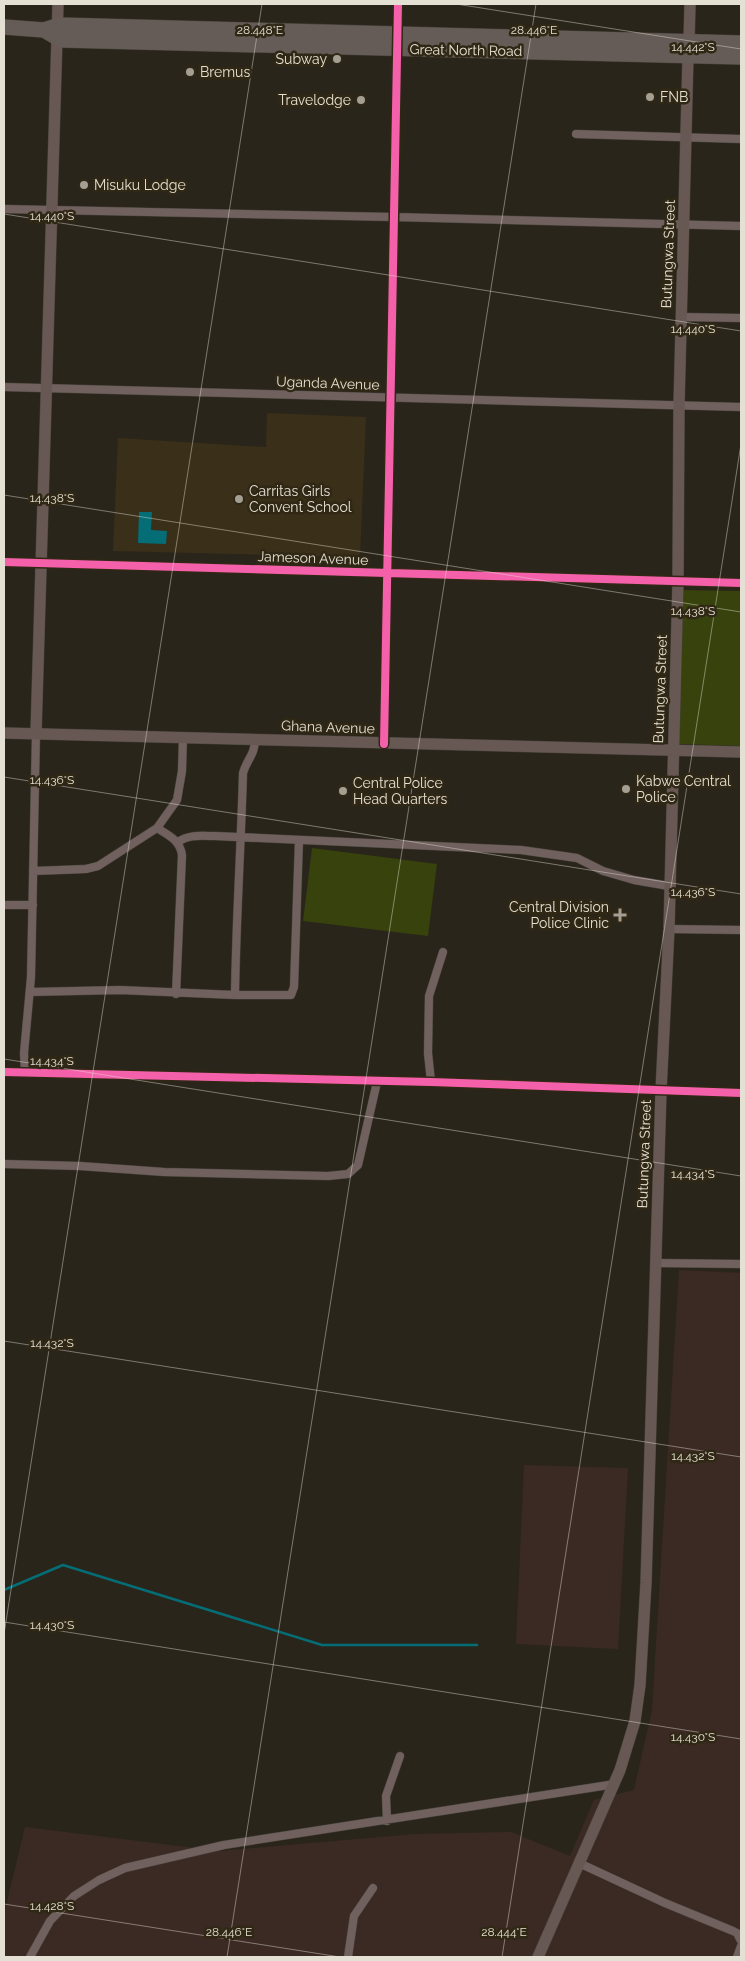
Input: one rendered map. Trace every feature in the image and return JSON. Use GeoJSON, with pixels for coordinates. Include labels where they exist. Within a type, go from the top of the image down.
{"type":"FeatureCollection","features":[{"type":"Feature","properties":{"kind":"highway","name":"Great North Road"},"geometry":{"type":"LineString","coordinates":[[4,27],[53,32],[689,49],[741,57]]}},
{"type":"Feature","properties":{"kind":"highway","name":"Great North Road"},"geometry":{"type":"LineString","coordinates":[[689,49],[741,43]]}},
{"type":"Feature","properties":{"kind":"main road"},"geometry":{"type":"LineString","coordinates":[[36,733],[52,210],[53,32],[58,4]]}},
{"type":"Feature","properties":{"kind":"main road","name":"Butungwa Street"},"geometry":{"type":"LineString","coordinates":[[538,1957],[615,1784],[635,1722],[640,1685],[646,1583],[661,1091],[669,929],[678,581],[679,405],[690,4]]}},
{"type":"Feature","properties":{"kind":"main road","name":"Ghana Avenue"},"geometry":{"type":"LineString","coordinates":[[4,732],[384,744],[741,752]]}},
{"type":"Feature","properties":{"kind":"street"},"geometry":{"type":"LineString","coordinates":[[384,744],[398,4]]}},
{"type":"Feature","properties":{"kind":"street"},"geometry":{"type":"LineString","coordinates":[[576,134],[741,139]]}},
{"type":"Feature","properties":{"kind":"street"},"geometry":{"type":"LineString","coordinates":[[4,209],[741,226]]}},
{"type":"Feature","properties":{"kind":"street"},"geometry":{"type":"LineString","coordinates":[[682,317],[741,318]]}},
{"type":"Feature","properties":{"kind":"street","name":"Uganda Avenue"},"geometry":{"type":"LineString","coordinates":[[4,387],[741,407]]}},
{"type":"Feature","properties":{"kind":"street","name":"Jameson Avenue"},"geometry":{"type":"LineString","coordinates":[[4,562],[741,583]]}},
{"type":"Feature","properties":{"kind":"street"},"geometry":{"type":"LineString","coordinates":[[25,1073],[24,1053],[30,992],[33,905],[36,733]]}},
{"type":"Feature","properties":{"kind":"street"},"geometry":{"type":"LineString","coordinates":[[33,871],[86,869],[98,866],[157,828],[176,800],[182,771],[183,737]]}},
{"type":"Feature","properties":{"kind":"street"},"geometry":{"type":"LineString","coordinates":[[235,995],[236,915],[243,773],[255,750],[255,739]]}},
{"type":"Feature","properties":{"kind":"street"},"geometry":{"type":"LineString","coordinates":[[157,828],[178,842],[182,855],[176,994]]}},
{"type":"Feature","properties":{"kind":"street"},"geometry":{"type":"LineString","coordinates":[[178,842],[193,836],[521,850],[577,858],[603,871],[634,880],[669,886]]}},
{"type":"Feature","properties":{"kind":"street"},"geometry":{"type":"LineString","coordinates":[[30,992],[120,990],[176,994],[286,996],[293,991],[300,840]]}},
{"type":"Feature","properties":{"kind":"street"},"geometry":{"type":"LineString","coordinates":[[4,904],[33,905]]}},
{"type":"Feature","properties":{"kind":"street"},"geometry":{"type":"LineString","coordinates":[[669,929],[741,930]]}},
{"type":"Feature","properties":{"kind":"street"},"geometry":{"type":"LineString","coordinates":[[431,1082],[428,1053],[429,996],[444,952]]}},
{"type":"Feature","properties":{"kind":"street"},"geometry":{"type":"LineString","coordinates":[[4,1072],[431,1082],[741,1093]]}},
{"type":"Feature","properties":{"kind":"street"},"geometry":{"type":"LineString","coordinates":[[4,1164],[80,1166],[164,1172],[328,1176],[348,1174],[358,1166],[377,1082]]}},
{"type":"Feature","properties":{"kind":"street"},"geometry":{"type":"LineString","coordinates":[[656,1263],[741,1264]]}},
{"type":"Feature","properties":{"kind":"street"},"geometry":{"type":"LineString","coordinates":[[387,1820],[386,1796],[400,1756]]}},
{"type":"Feature","properties":{"kind":"street"},"geometry":{"type":"LineString","coordinates":[[30,1957],[50,1921],[74,1896],[99,1880],[125,1868],[224,1846],[615,1784]]}},
{"type":"Feature","properties":{"kind":"street"},"geometry":{"type":"LineString","coordinates":[[579,1863],[665,1903],[737,1933],[741,1941]]}},
{"type":"Feature","properties":{"kind":"street"},"geometry":{"type":"LineString","coordinates":[[348,1957],[354,1916],[373,1888]]}},
{"type":"Feature","properties":{"kind":"street"},"geometry":{"type":"LineString","coordinates":[[737,1957],[741,1946]]}},
{"type":"Feature","properties":{"kind":"shaded area","name":"Carritas Girls Convent School"},"geometry":{"type":"Polygon","coordinates":[[[267,413],[366,417],[360,557],[113,551],[118,438],[266,447],[267,413]]]}},
{"type":"Feature","properties":{"kind":"shaded area"},"geometry":{"type":"Polygon","coordinates":[[[679,1270],[741,1273],[741,1957],[4,1957],[4,1914],[25,1827],[219,1851],[415,1834],[511,1832],[570,1856],[594,1800],[634,1790],[652,1710],[679,1270]]]}},
{"type":"Feature","properties":{"kind":"shaded area"},"geometry":{"type":"Polygon","coordinates":[[[524,1465],[628,1468],[618,1649],[516,1644],[524,1465]]]}},
{"type":"Feature","properties":{"kind":"green space"},"geometry":{"type":"Polygon","coordinates":[[[682,590],[741,591],[741,746],[679,744],[682,590]]]}},
{"type":"Feature","properties":{"kind":"green space"},"geometry":{"type":"Polygon","coordinates":[[[312,848],[437,864],[428,936],[303,921],[312,848]]]}},
{"type":"Feature","properties":{"kind":"water"},"geometry":{"type":"Polygon","coordinates":[[[139,512],[152,512],[151,530],[167,531],[166,544],[138,543],[139,512]]]}},
{"type":"Feature","properties":{"kind":"waterway"},"geometry":{"type":"LineString","coordinates":[[4,1590],[63,1565],[322,1645],[477,1645]]}},
{"type":"Feature","properties":{"kind":"cycle path"},"geometry":{"type":"LineString","coordinates":[[384,744],[398,4]]}},
{"type":"Feature","properties":{"kind":"cycle path"},"geometry":{"type":"LineString","coordinates":[[4,562],[741,583]]}},
{"type":"Feature","properties":{"kind":"cycle path"},"geometry":{"type":"LineString","coordinates":[[4,1072],[431,1082],[741,1093]]}},
{"type":"Feature","properties":{"kind":"place","name":"Subway"},"geometry":{"type":"Point","coordinates":[337,59]}},
{"type":"Feature","properties":{"kind":"place","name":"Bremus"},"geometry":{"type":"Point","coordinates":[190,72]}},
{"type":"Feature","properties":{"kind":"place","name":"FNB"},"geometry":{"type":"Point","coordinates":[650,97]}},
{"type":"Feature","properties":{"kind":"place","name":"Travelodge"},"geometry":{"type":"Point","coordinates":[361,100]}},
{"type":"Feature","properties":{"kind":"place","name":"Misuku Lodge"},"geometry":{"type":"Point","coordinates":[84,185]}},
{"type":"Feature","properties":{"kind":"place","name":"Carritas Girls Convent School"},"geometry":{"type":"Point","coordinates":[239,499]}},
{"type":"Feature","properties":{"kind":"place","name":"Kabwe Central Police"},"geometry":{"type":"Point","coordinates":[626,789]}},
{"type":"Feature","properties":{"kind":"place","name":"Central Police Head Quarters"},"geometry":{"type":"Point","coordinates":[343,791]}},
{"type":"Feature","properties":{"kind":"place","name":"Central Division Police Clinic"},"geometry":{"type":"Point","coordinates":[620,915]}}]}
